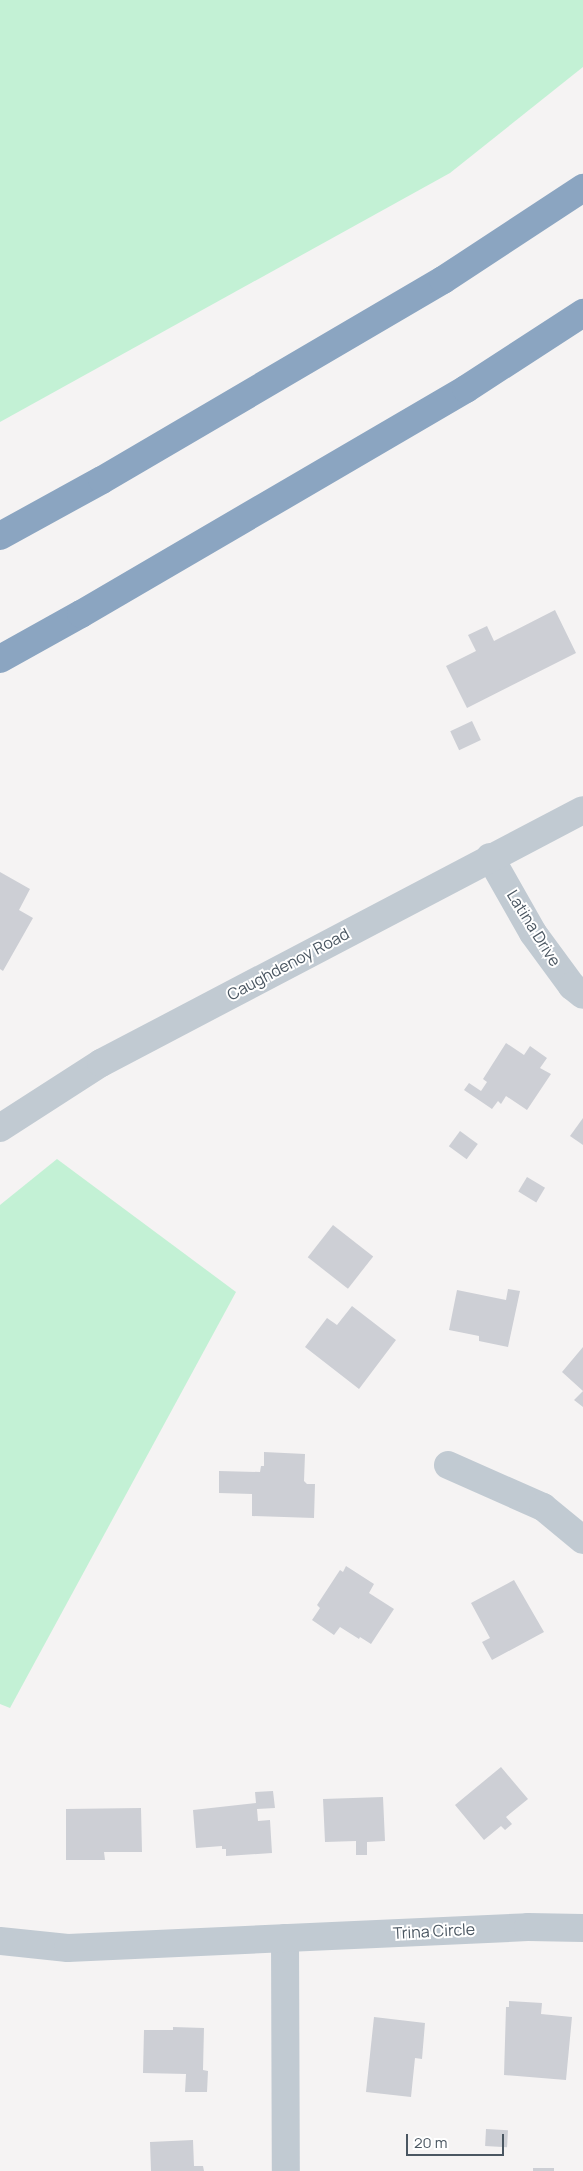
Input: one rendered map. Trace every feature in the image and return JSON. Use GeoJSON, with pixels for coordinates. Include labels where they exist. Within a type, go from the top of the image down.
{"type":"FeatureCollection","features":[{"type":"Feature","properties":{"kind":"highway"},"geometry":{"type":"LineString","coordinates":[[0,536],[102,480],[443,280],[583,188]]}},
{"type":"Feature","properties":{"kind":"highway"},"geometry":{"type":"LineString","coordinates":[[0,659],[81,614],[466,389],[583,313]]}},
{"type":"Feature","properties":{"kind":"street","name":"Caughdenoy Road"},"geometry":{"type":"LineString","coordinates":[[0,1128],[101,1063],[490,856],[583,810]]}},
{"type":"Feature","properties":{"kind":"street","name":"Latina Drive"},"geometry":{"type":"LineString","coordinates":[[490,856],[533,933],[572,986],[583,995]]}},
{"type":"Feature","properties":{"kind":"street"},"geometry":{"type":"LineString","coordinates":[[448,1465],[543,1507],[583,1540]]}},
{"type":"Feature","properties":{"kind":"street","name":"Trina Circle"},"geometry":{"type":"LineString","coordinates":[[0,1941],[68,1948],[528,1927],[583,1928]]}},
{"type":"Feature","properties":{"kind":"street"},"geometry":{"type":"LineString","coordinates":[[285,1938],[286,2171]]}},
{"type":"Feature","properties":{"kind":"green space"},"geometry":{"type":"Polygon","coordinates":[[[0,0],[583,0],[583,67],[450,173],[0,422],[0,0]]]}},
{"type":"Feature","properties":{"kind":"green space"},"geometry":{"type":"Polygon","coordinates":[[[57,1159],[236,1292],[10,1708],[0,1704],[0,1205],[57,1159]]]}},
{"type":"Feature","properties":{"kind":"building"},"geometry":{"type":"Polygon","coordinates":[[[555,610],[576,653],[467,708],[446,666],[476,651],[468,635],[487,626],[494,641],[555,610]]]}},
{"type":"Feature","properties":{"kind":"building"},"geometry":{"type":"Polygon","coordinates":[[[472,721],[481,740],[459,750],[450,731],[472,721]]]}},
{"type":"Feature","properties":{"kind":"building"},"geometry":{"type":"Polygon","coordinates":[[[0,872],[30,889],[19,910],[33,918],[3,971],[0,969],[0,872]]]}},
{"type":"Feature","properties":{"kind":"building"},"geometry":{"type":"Polygon","coordinates":[[[506,1043],[524,1055],[530,1046],[547,1058],[540,1068],[551,1074],[527,1110],[506,1096],[501,1104],[498,1101],[492,1109],[464,1090],[469,1083],[481,1091],[487,1082],[483,1079],[506,1043]]]}},
{"type":"Feature","properties":{"kind":"building"},"geometry":{"type":"Polygon","coordinates":[[[583,1118],[583,1145],[570,1136],[583,1118]]]}},
{"type":"Feature","properties":{"kind":"building"},"geometry":{"type":"Polygon","coordinates":[[[460,1131],[478,1144],[467,1159],[449,1146],[460,1131]]]}},
{"type":"Feature","properties":{"kind":"building"},"geometry":{"type":"Polygon","coordinates":[[[527,1177],[545,1188],[536,1202],[518,1192],[527,1177]]]}},
{"type":"Feature","properties":{"kind":"building"},"geometry":{"type":"Polygon","coordinates":[[[333,1225],[373,1256],[348,1289],[308,1257],[333,1225]]]}},
{"type":"Feature","properties":{"kind":"building"},"geometry":{"type":"Polygon","coordinates":[[[508,1289],[520,1291],[508,1347],[479,1341],[479,1336],[449,1330],[457,1290],[506,1300],[508,1289]]]}},
{"type":"Feature","properties":{"kind":"building"},"geometry":{"type":"Polygon","coordinates":[[[352,1306],[396,1340],[359,1389],[305,1347],[327,1318],[337,1325],[352,1306]]]}},
{"type":"Feature","properties":{"kind":"building"},"geometry":{"type":"Polygon","coordinates":[[[583,1347],[583,1391],[562,1372],[583,1347]]]}},
{"type":"Feature","properties":{"kind":"building"},"geometry":{"type":"Polygon","coordinates":[[[583,1391],[583,1407],[574,1400],[583,1391]]]}},
{"type":"Feature","properties":{"kind":"building"},"geometry":{"type":"Polygon","coordinates":[[[264,1452],[305,1454],[304,1481],[307,1484],[315,1484],[314,1518],[252,1516],[252,1494],[219,1493],[219,1471],[260,1472],[261,1466],[264,1466],[264,1452]]]}},
{"type":"Feature","properties":{"kind":"building"},"geometry":{"type":"Polygon","coordinates":[[[346,1566],[374,1584],[369,1593],[394,1609],[371,1644],[340,1627],[334,1635],[312,1620],[320,1608],[317,1605],[340,1570],[343,1572],[346,1566]]]}},
{"type":"Feature","properties":{"kind":"building"},"geometry":{"type":"Polygon","coordinates":[[[514,1580],[544,1632],[492,1660],[482,1642],[490,1638],[471,1603],[514,1580]]]}},
{"type":"Feature","properties":{"kind":"building"},"geometry":{"type":"Polygon","coordinates":[[[501,1767],[528,1799],[506,1817],[512,1824],[505,1830],[501,1826],[484,1840],[455,1805],[501,1767]]]}},
{"type":"Feature","properties":{"kind":"building"},"geometry":{"type":"Polygon","coordinates":[[[273,1791],[275,1808],[257,1809],[258,1821],[270,1820],[272,1853],[226,1856],[226,1849],[222,1849],[222,1846],[196,1848],[193,1810],[256,1803],[255,1792],[273,1791]]]}},
{"type":"Feature","properties":{"kind":"building"},"geometry":{"type":"Polygon","coordinates":[[[383,1797],[385,1841],[367,1842],[367,1855],[356,1855],[356,1841],[325,1842],[323,1799],[383,1797]]]}},
{"type":"Feature","properties":{"kind":"building"},"geometry":{"type":"Polygon","coordinates":[[[141,1808],[142,1852],[104,1852],[105,1860],[66,1860],[66,1809],[141,1808]]]}},
{"type":"Feature","properties":{"kind":"building"},"geometry":{"type":"Polygon","coordinates":[[[509,2001],[542,2003],[541,2014],[572,2017],[566,2080],[504,2075],[506,2007],[509,2007],[509,2001]]]}},
{"type":"Feature","properties":{"kind":"building"},"geometry":{"type":"Polygon","coordinates":[[[374,2017],[425,2023],[422,2059],[415,2058],[411,2097],[366,2092],[374,2017]]]}},
{"type":"Feature","properties":{"kind":"building"},"geometry":{"type":"Polygon","coordinates":[[[173,2027],[204,2028],[203,2070],[208,2071],[207,2092],[185,2092],[186,2074],[143,2073],[144,2030],[173,2030],[173,2027]]]}},
{"type":"Feature","properties":{"kind":"building"},"geometry":{"type":"Polygon","coordinates":[[[486,2129],[508,2130],[507,2147],[485,2146],[486,2129]]]}},
{"type":"Feature","properties":{"kind":"building"},"geometry":{"type":"Polygon","coordinates":[[[193,2140],[194,2166],[203,2166],[204,2171],[151,2171],[150,2142],[193,2140]]]}},
{"type":"Feature","properties":{"kind":"building"},"geometry":{"type":"Polygon","coordinates":[[[533,2168],[554,2168],[554,2171],[533,2171],[533,2168]]]}}]}
